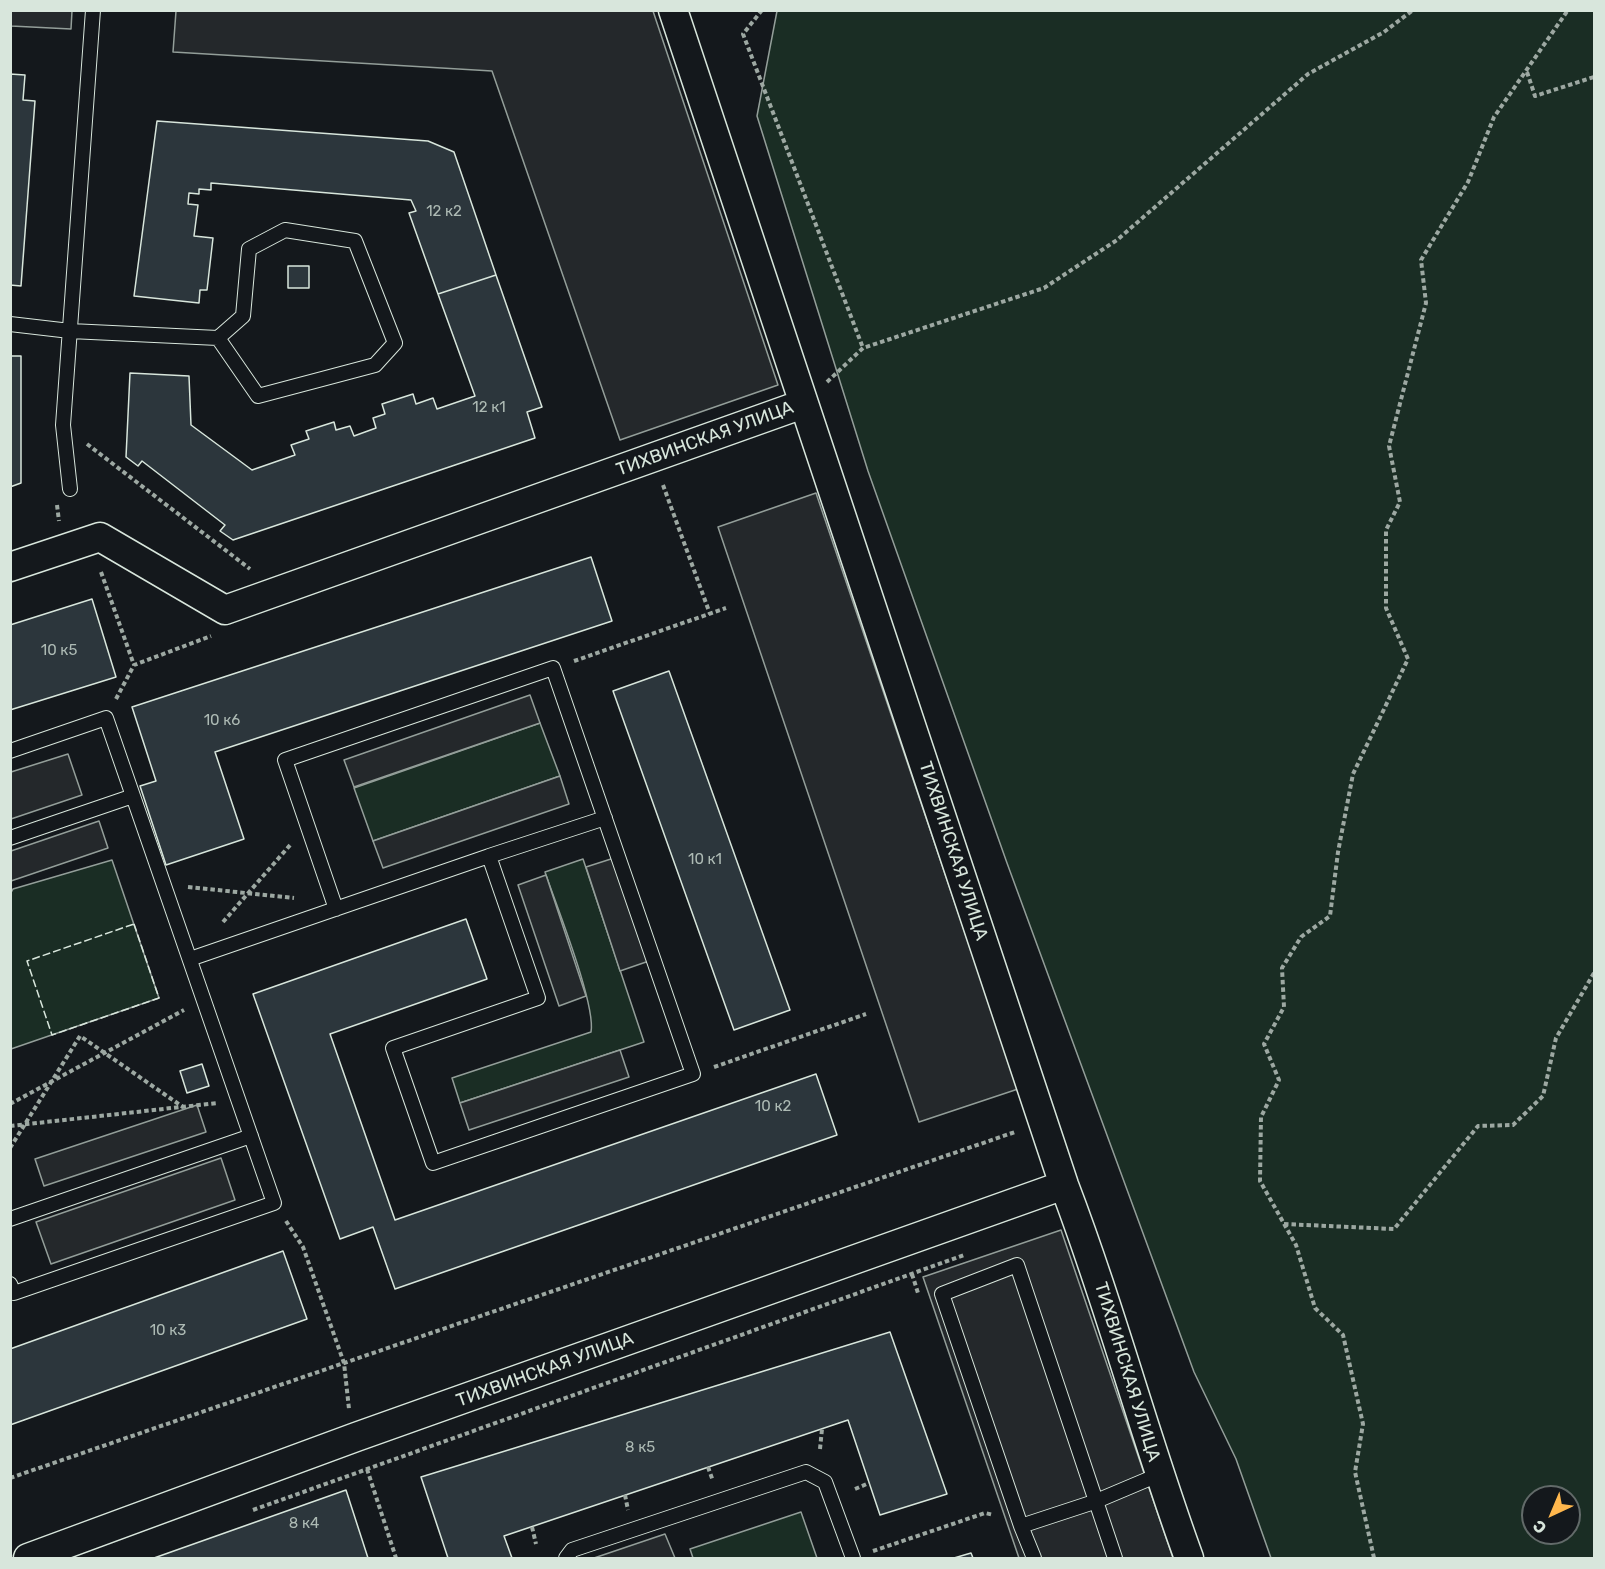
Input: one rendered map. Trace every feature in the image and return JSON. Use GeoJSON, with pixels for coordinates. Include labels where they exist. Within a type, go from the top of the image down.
{"type":"FeatureCollection","features":[{"type":"Feature","properties":{"kind":"street"},"geometry":{"type":"LineString","coordinates":[[673,10],[803,404]]}},
{"type":"Feature","properties":{"kind":"street","name":"ТИХВИНСКАЯ УЛИЦА"},"geometry":{"type":"LineString","coordinates":[[10,567],[100,537],[225,610],[803,404],[1096,1275],[1158,1475],[1189,1558]]}},
{"type":"Feature","properties":{"kind":"street","name":"ТИХВИНСКАЯ УЛИЦА"},"geometry":{"type":"LineString","coordinates":[[28,1558],[345,1441],[1064,1185]]}},
{"type":"Feature","properties":{"kind":"lane"},"geometry":{"type":"LineString","coordinates":[[70,489],[63,425],[93,10]]}},
{"type":"Feature","properties":{"kind":"lane"},"geometry":{"type":"LineString","coordinates":[[10,324],[70,331],[218,338],[243,316],[249,249],[285,230],[355,241],[395,343],[375,365],[258,396],[218,338]]}},
{"type":"Feature","properties":{"kind":"lane"},"geometry":{"type":"LineString","coordinates":[[336,909],[285,760],[553,668],[693,1074],[433,1163],[393,1048],[538,998],[489,856]]}},
{"type":"Feature","properties":{"kind":"lane"},"geometry":{"type":"LineString","coordinates":[[10,750],[106,718],[274,1203],[14,1293],[10,1284]]}},
{"type":"Feature","properties":{"kind":"lane"},"geometry":{"type":"LineString","coordinates":[[10,838],[133,796]]}},
{"type":"Feature","properties":{"kind":"lane"},"geometry":{"type":"LineString","coordinates":[[190,959],[605,818]]}},
{"type":"Feature","properties":{"kind":"lane"},"geometry":{"type":"LineString","coordinates":[[10,1219],[251,1136]]}},
{"type":"Feature","properties":{"kind":"lane"},"geometry":{"type":"LineString","coordinates":[[1034,1558],[942,1294],[1017,1265],[1094,1502],[1115,1558]]}},
{"type":"Feature","properties":{"kind":"lane"},"geometry":{"type":"LineString","coordinates":[[566,1558],[572,1550],[806,1472],[825,1482],[853,1558]]}},
{"type":"Feature","properties":{"kind":"lane"},"geometry":{"type":"LineString","coordinates":[[1021,1526],[1094,1502],[1158,1475]]}},
{"type":"Feature","properties":{"kind":"path"},"geometry":{"type":"LineString","coordinates":[[762,10],[743,34],[863,348]]}},
{"type":"Feature","properties":{"kind":"path"},"geometry":{"type":"LineString","coordinates":[[803,404],[863,348],[1044,288],[1117,240],[1308,74],[1384,32],[1413,10]]}},
{"type":"Feature","properties":{"kind":"path"},"geometry":{"type":"LineString","coordinates":[[1374,1558],[1355,1472],[1363,1424],[1343,1335],[1315,1308],[1296,1245],[1260,1181],[1261,1117],[1279,1080],[1264,1044],[1284,1007],[1282,968],[1301,937],[1330,916],[1338,852],[1353,774],[1408,659],[1386,608],[1386,530],[1401,502],[1389,446],[1426,303],[1421,260],[1468,182],[1494,117],[1568,10]]}},
{"type":"Feature","properties":{"kind":"path"},"geometry":{"type":"LineString","coordinates":[[1527,71],[1535,96],[1594,77]]}},
{"type":"Feature","properties":{"kind":"path"},"geometry":{"type":"LineString","coordinates":[[63,425],[278,591]]}},
{"type":"Feature","properties":{"kind":"path"},"geometry":{"type":"LineString","coordinates":[[663,483],[710,614]]}},
{"type":"Feature","properties":{"kind":"path"},"geometry":{"type":"LineString","coordinates":[[98,564],[134,664]]}},
{"type":"Feature","properties":{"kind":"path"},"geometry":{"type":"LineString","coordinates":[[553,668],[726,608]]}},
{"type":"Feature","properties":{"kind":"path"},"geometry":{"type":"LineString","coordinates":[[106,718],[134,664],[212,636]]}},
{"type":"Feature","properties":{"kind":"path"},"geometry":{"type":"LineString","coordinates":[[190,959],[307,826]]}},
{"type":"Feature","properties":{"kind":"path"},"geometry":{"type":"LineString","coordinates":[[164,885],[306,900],[336,909]]}},
{"type":"Feature","properties":{"kind":"path"},"geometry":{"type":"LineString","coordinates":[[1284,1224],[1394,1229],[1478,1126],[1514,1125],[1544,1096],[1556,1038],[1594,973]]}},
{"type":"Feature","properties":{"kind":"path"},"geometry":{"type":"LineString","coordinates":[[10,1104],[203,999]]}},
{"type":"Feature","properties":{"kind":"path"},"geometry":{"type":"LineString","coordinates":[[693,1074],[866,1014]]}},
{"type":"Feature","properties":{"kind":"path"},"geometry":{"type":"LineString","coordinates":[[10,1148],[80,1036],[183,1107]]}},
{"type":"Feature","properties":{"kind":"path"},"geometry":{"type":"LineString","coordinates":[[10,1126],[238,1100]]}},
{"type":"Feature","properties":{"kind":"path"},"geometry":{"type":"LineString","coordinates":[[274,1203],[303,1247],[344,1363],[350,1419]]}},
{"type":"Feature","properties":{"kind":"path"},"geometry":{"type":"LineString","coordinates":[[248,1512],[966,1254]]}},
{"type":"Feature","properties":{"kind":"path"},"geometry":{"type":"LineString","coordinates":[[820,1449],[822,1429]]}},
{"type":"Feature","properties":{"kind":"path"},"geometry":{"type":"LineString","coordinates":[[708,1467],[715,1484]]}},
{"type":"Feature","properties":{"kind":"path"},"geometry":{"type":"LineString","coordinates":[[367,1469],[396,1558]]}},
{"type":"Feature","properties":{"kind":"path"},"geometry":{"type":"LineString","coordinates":[[855,1489],[869,1483]]}},
{"type":"Feature","properties":{"kind":"path"},"geometry":{"type":"LineString","coordinates":[[625,1495],[628,1514]]}},
{"type":"Feature","properties":{"kind":"path"},"geometry":{"type":"LineString","coordinates":[[853,1558],[985,1513],[1021,1526]]}},
{"type":"Feature","properties":{"kind":"path"},"geometry":{"type":"LineString","coordinates":[[532,1527],[536,1544]]}},
{"type":"Feature","properties":{"kind":"green space"},"geometry":{"type":"Polygon","coordinates":[[[777,11],[1594,11],[1594,1558],[1271,1558],[1236,1459],[1194,1372],[1007,863],[868,471],[757,116],[777,11]]]}},
{"type":"Feature","properties":{"kind":"green space"},"geometry":{"type":"Polygon","coordinates":[[[540,723],[560,776],[373,841],[354,788],[540,723]]]}},
{"type":"Feature","properties":{"kind":"green space"},"geometry":{"type":"Polygon","coordinates":[[[583,859],[644,1042],[460,1103],[452,1078],[591,1032],[591,1018],[582,978],[545,872],[583,859]]]}},
{"type":"Feature","properties":{"kind":"green space"},"geometry":{"type":"Polygon","coordinates":[[[112,860],[159,998],[11,1049],[10,894],[13,889],[112,860]]]}},
{"type":"Feature","properties":{"kind":"green space"},"geometry":{"type":"Polygon","coordinates":[[[801,1512],[817,1558],[693,1558],[690,1549],[801,1512]]]}},
{"type":"Feature","properties":{"kind":"shaded area"},"geometry":{"type":"Polygon","coordinates":[[[11,10],[72,11],[71,29],[11,26],[11,10]]]}},
{"type":"Feature","properties":{"kind":"shaded area"},"geometry":{"type":"Polygon","coordinates":[[[176,11],[653,11],[778,385],[620,440],[492,71],[173,52],[176,11]]]}},
{"type":"Feature","properties":{"kind":"shaded area"},"geometry":{"type":"Polygon","coordinates":[[[816,493],[1018,1089],[919,1122],[718,527],[816,493]]]}},
{"type":"Feature","properties":{"kind":"shaded area"},"geometry":{"type":"Polygon","coordinates":[[[530,695],[540,723],[354,787],[344,760],[530,695]]]}},
{"type":"Feature","properties":{"kind":"shaded area"},"geometry":{"type":"Polygon","coordinates":[[[68,754],[82,795],[11,819],[11,772],[68,754]]]}},
{"type":"Feature","properties":{"kind":"shaded area"},"geometry":{"type":"Polygon","coordinates":[[[560,776],[569,804],[383,868],[373,841],[560,776]]]}},
{"type":"Feature","properties":{"kind":"shaded area"},"geometry":{"type":"Polygon","coordinates":[[[99,821],[108,848],[11,881],[11,851],[99,821]]]}},
{"type":"Feature","properties":{"kind":"shaded area"},"geometry":{"type":"Polygon","coordinates":[[[614,858],[649,961],[620,971],[586,867],[614,858]]]}},
{"type":"Feature","properties":{"kind":"shaded area"},"geometry":{"type":"Polygon","coordinates":[[[546,875],[586,996],[559,1006],[518,885],[546,875]]]}},
{"type":"Feature","properties":{"kind":"shaded area"},"geometry":{"type":"Polygon","coordinates":[[[620,1050],[629,1077],[469,1130],[460,1103],[620,1050]]]}},
{"type":"Feature","properties":{"kind":"shaded area"},"geometry":{"type":"Polygon","coordinates":[[[197,1105],[206,1132],[44,1186],[35,1159],[197,1105]]]}},
{"type":"Feature","properties":{"kind":"shaded area"},"geometry":{"type":"Polygon","coordinates":[[[221,1158],[235,1200],[51,1264],[36,1222],[221,1158]]]}},
{"type":"Feature","properties":{"kind":"shaded area"},"geometry":{"type":"Polygon","coordinates":[[[1061,1230],[1173,1558],[1019,1558],[923,1277],[1061,1230]]]}},
{"type":"Feature","properties":{"kind":"shaded area"},"geometry":{"type":"Polygon","coordinates":[[[665,1534],[675,1558],[594,1558],[665,1534]]]}},
{"type":"Feature","properties":{"kind":"building"},"geometry":{"type":"Polygon","coordinates":[[[10,74],[25,75],[23,100],[35,101],[21,286],[10,285],[10,74]]]}},
{"type":"Feature","properties":{"kind":"building"},"geometry":{"type":"Polygon","coordinates":[[[157,121],[428,141],[454,152],[496,275],[438,294],[409,213],[416,211],[411,200],[211,183],[211,190],[199,189],[199,194],[189,193],[188,204],[198,205],[194,236],[213,238],[207,290],[200,290],[199,303],[134,296],[157,121]]]}},
{"type":"Feature","properties":{"kind":"building"},"geometry":{"type":"Polygon","coordinates":[[[288,266],[309,266],[309,288],[288,288],[288,266]]]}},
{"type":"Feature","properties":{"kind":"building"},"geometry":{"type":"Polygon","coordinates":[[[496,275],[542,407],[527,412],[535,438],[233,540],[220,531],[225,525],[142,461],[138,466],[126,457],[130,373],[189,376],[191,425],[252,470],[295,455],[291,445],[309,439],[306,431],[334,422],[336,430],[350,426],[354,436],[376,428],[373,418],[385,414],[382,404],[413,394],[416,404],[433,398],[437,409],[475,396],[438,294],[496,275]]]}},
{"type":"Feature","properties":{"kind":"building"},"geometry":{"type":"Polygon","coordinates":[[[10,356],[21,356],[21,483],[10,487],[10,356]]]}},
{"type":"Feature","properties":{"kind":"building"},"geometry":{"type":"Polygon","coordinates":[[[591,557],[612,621],[215,752],[244,839],[166,865],[140,786],[156,781],[132,707],[591,557]]]}},
{"type":"Feature","properties":{"kind":"building"},"geometry":{"type":"Polygon","coordinates":[[[92,599],[116,677],[10,710],[10,625],[92,599]]]}},
{"type":"Feature","properties":{"kind":"building"},"geometry":{"type":"Polygon","coordinates":[[[669,671],[790,1010],[734,1030],[613,691],[669,671]]]}},
{"type":"Feature","properties":{"kind":"building"},"geometry":{"type":"Polygon","coordinates":[[[466,919],[487,979],[330,1034],[395,1220],[816,1074],[837,1135],[395,1289],[373,1227],[340,1239],[253,994],[466,919]]]}},
{"type":"Feature","properties":{"kind":"building"},"geometry":{"type":"Polygon","coordinates":[[[202,1064],[209,1086],[187,1093],[180,1071],[202,1064]]]}},
{"type":"Feature","properties":{"kind":"building"},"geometry":{"type":"Polygon","coordinates":[[[283,1251],[307,1319],[10,1425],[10,1349],[283,1251]]]}},
{"type":"Feature","properties":{"kind":"building"},"geometry":{"type":"Polygon","coordinates":[[[890,1332],[947,1494],[880,1515],[848,1420],[504,1536],[512,1558],[448,1558],[421,1477],[890,1332]]]}},
{"type":"Feature","properties":{"kind":"building"},"geometry":{"type":"Polygon","coordinates":[[[346,1490],[368,1558],[154,1558],[346,1490]]]}},
{"type":"Feature","properties":{"kind":"building"},"geometry":{"type":"Polygon","coordinates":[[[971,1553],[973,1558],[954,1558],[971,1553]]]}},
{"type":"Feature","properties":{"kind":"fence"},"geometry":{"type":"LineString","coordinates":[[134,924],[159,998],[52,1035],[27,961],[134,924]]}}]}
